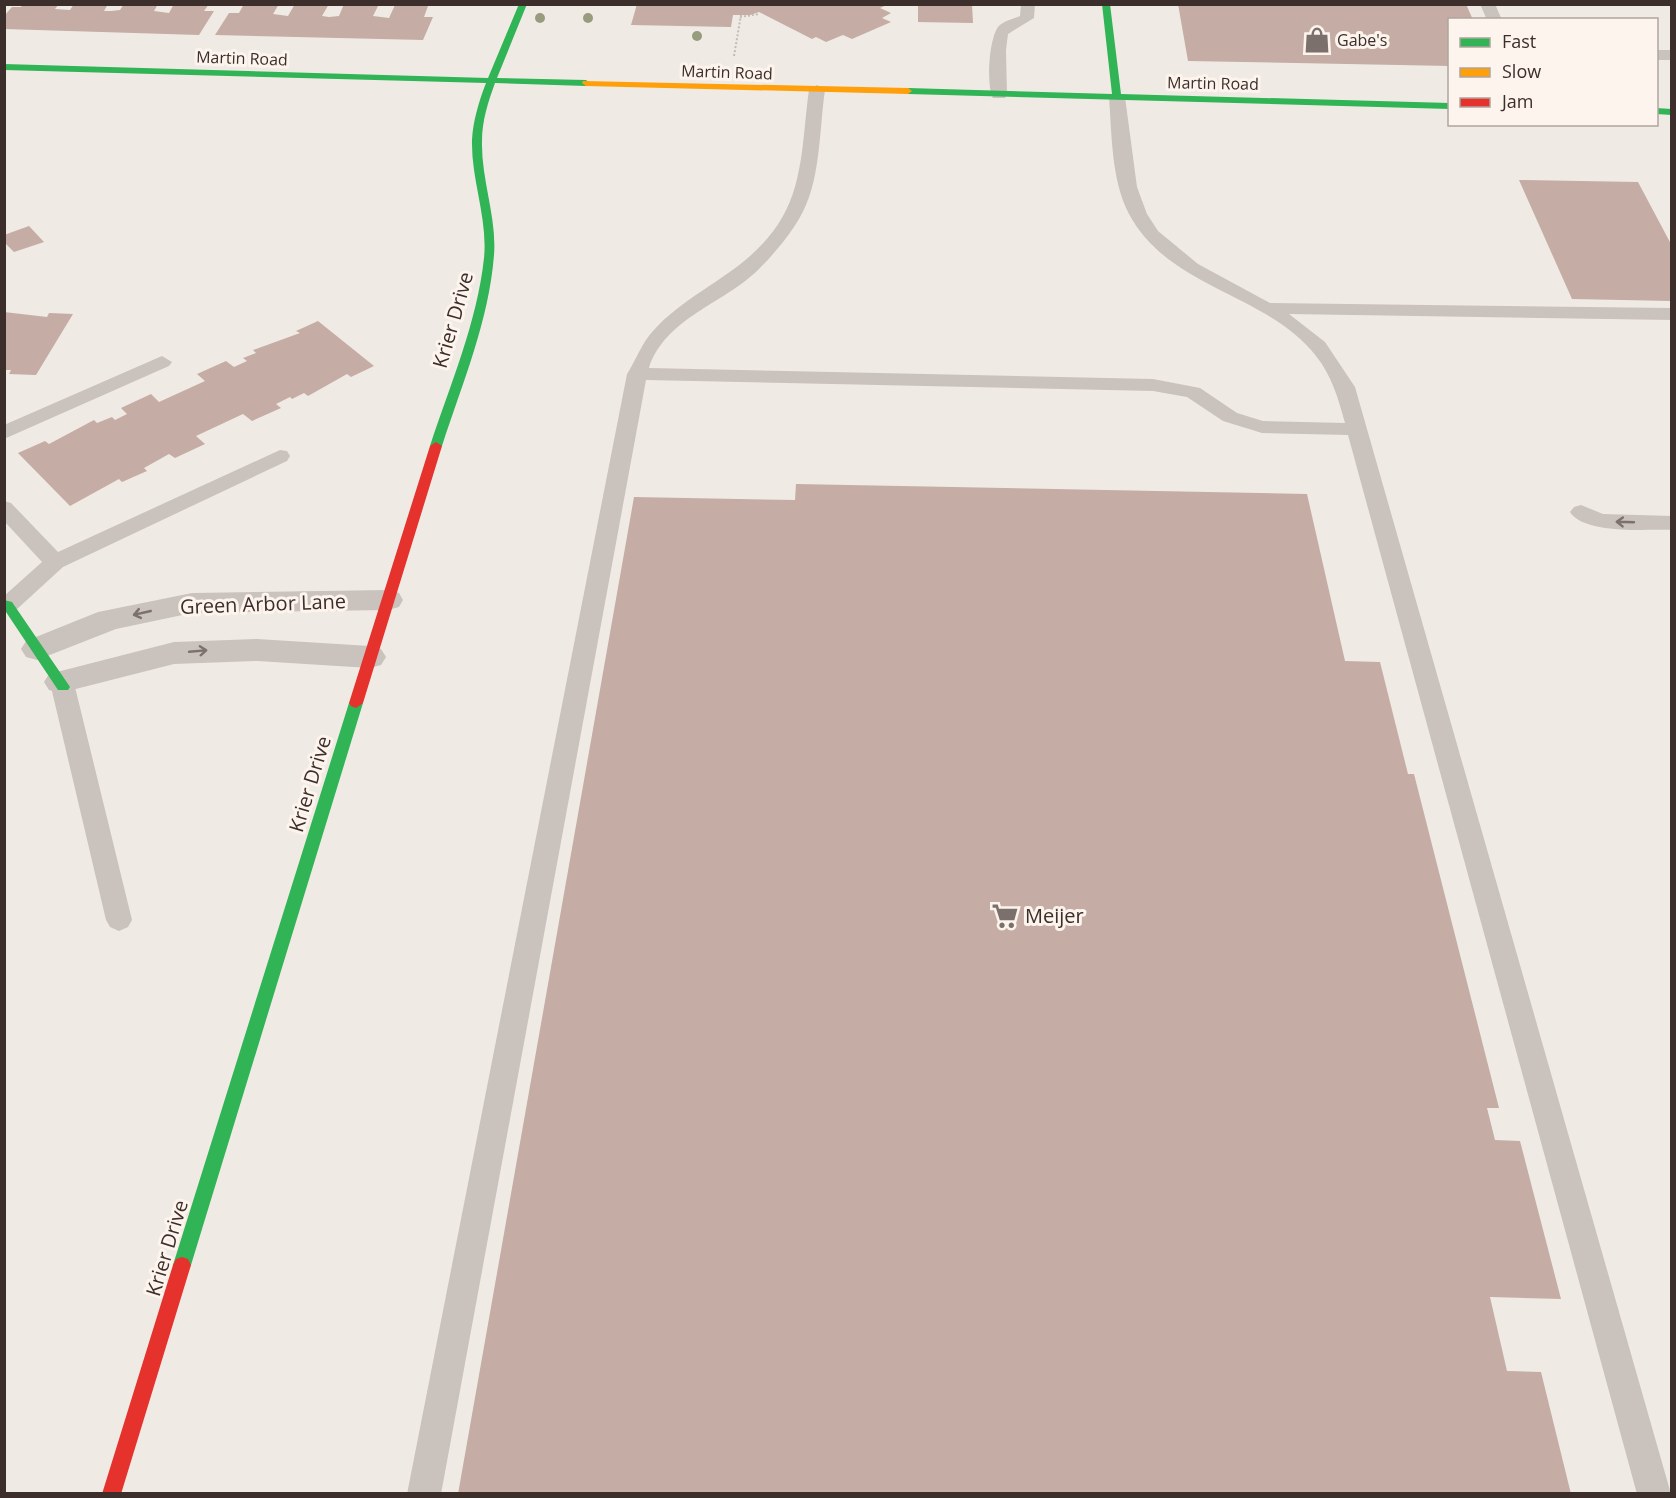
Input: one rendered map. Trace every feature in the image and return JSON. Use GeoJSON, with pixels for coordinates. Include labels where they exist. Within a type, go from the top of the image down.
{"type":"FeatureCollection","features":[{"type":"Feature","properties":{"kind":"street","name":"Krier Drive"},"geometry":{"type":"LineString","coordinates":[[111,1494],[486,282],[491,242],[490,225],[476,144],[480,115],[522,4]]}},
{"type":"Feature","properties":{"kind":"street"},"geometry":{"type":"LineString","coordinates":[[1106,4],[1117,97]]}},
{"type":"Feature","properties":{"kind":"street","name":"Martin Road"},"geometry":{"type":"LineString","coordinates":[[4,67],[1448,106]]}},
{"type":"Feature","properties":{"kind":"street","name":"Green Arbor Lane"},"geometry":{"type":"LineString","coordinates":[[37,648],[110,620],[192,603],[388,600]]}},
{"type":"Feature","properties":{"kind":"street"},"geometry":{"type":"LineString","coordinates":[[6,605],[61,685],[174,653],[257,650],[370,657]]}},
{"type":"Feature","properties":{"kind":"lane"},"geometry":{"type":"LineString","coordinates":[[999,94],[999,41],[1006,27],[1027,18],[1028,4]]}},
{"type":"Feature","properties":{"kind":"lane"},"geometry":{"type":"LineString","coordinates":[[1487,4],[1494,18]]}},
{"type":"Feature","properties":{"kind":"lane"},"geometry":{"type":"LineString","coordinates":[[424,1494],[637,374],[659,335],[675,320],[752,266],[791,218],[803,190],[817,90]]}},
{"type":"Feature","properties":{"kind":"lane"},"geometry":{"type":"LineString","coordinates":[[1117,97],[1130,193],[1145,226],[1166,248],[1190,266],[1265,308],[1310,337],[1345,387],[1654,1494]]}},
{"type":"Feature","properties":{"kind":"lane"},"geometry":{"type":"LineString","coordinates":[[1265,308],[1671,314]]}},
{"type":"Feature","properties":{"kind":"lane"},"geometry":{"type":"LineString","coordinates":[[4,433],[162,362]]}},
{"type":"Feature","properties":{"kind":"lane"},"geometry":{"type":"LineString","coordinates":[[637,374],[1153,385],[1193,392],[1230,417],[1262,427],[1358,429]]}},
{"type":"Feature","properties":{"kind":"lane"},"geometry":{"type":"LineString","coordinates":[[6,605],[55,562],[280,456]]}},
{"type":"Feature","properties":{"kind":"lane"},"geometry":{"type":"LineString","coordinates":[[4,508],[55,562]]}},
{"type":"Feature","properties":{"kind":"lane"},"geometry":{"type":"LineString","coordinates":[[1581,512],[1600,521],[1671,523]]}},
{"type":"Feature","properties":{"kind":"lane"},"geometry":{"type":"LineString","coordinates":[[61,685],[119,920]]}},
{"type":"Feature","properties":{"kind":"path"},"geometry":{"type":"LineString","coordinates":[[733,61],[741,16],[759,14]]}},
{"type":"Feature","properties":{"kind":"building"},"geometry":{"type":"Polygon","coordinates":[[[23,4],[59,4],[55,9],[70,10],[74,4],[108,4],[104,11],[111,11],[120,10],[124,4],[158,4],[154,11],[169,13],[174,4],[209,4],[204,11],[214,11],[199,35],[4,29],[4,16],[12,7],[21,7],[23,4]]]}},
{"type":"Feature","properties":{"kind":"building"},"geometry":{"type":"Polygon","coordinates":[[[244,4],[279,4],[273,14],[288,16],[295,4],[329,4],[322,16],[329,17],[339,16],[344,4],[379,4],[373,16],[389,18],[395,5],[428,6],[424,17],[433,17],[423,40],[215,35],[229,13],[239,13],[244,4]]]}},
{"type":"Feature","properties":{"kind":"building"},"geometry":{"type":"Polygon","coordinates":[[[637,4],[889,4],[880,8],[891,13],[882,18],[891,22],[852,39],[843,35],[826,42],[816,37],[812,39],[759,12],[750,15],[733,15],[731,27],[631,25],[637,4]]]}},
{"type":"Feature","properties":{"kind":"building"},"geometry":{"type":"Polygon","coordinates":[[[918,4],[972,4],[973,23],[918,22],[918,4]]]}},
{"type":"Feature","properties":{"kind":"building","name":"Gabe's"},"geometry":{"type":"Polygon","coordinates":[[[1178,4],[1466,4],[1472,18],[1448,18],[1448,66],[1188,61],[1178,4]]]}},
{"type":"Feature","properties":{"kind":"building"},"geometry":{"type":"Polygon","coordinates":[[[1519,180],[1638,182],[1672,246],[1672,301],[1572,299],[1519,180]]]}},
{"type":"Feature","properties":{"kind":"building"},"geometry":{"type":"Polygon","coordinates":[[[29,226],[44,242],[14,252],[4,242],[4,235],[29,226]]]}},
{"type":"Feature","properties":{"kind":"building"},"geometry":{"type":"Polygon","coordinates":[[[4,312],[47,317],[49,313],[73,314],[36,375],[9,374],[11,370],[4,370],[4,312]]]}},
{"type":"Feature","properties":{"kind":"building"},"geometry":{"type":"Polygon","coordinates":[[[318,321],[374,366],[351,377],[347,374],[308,396],[304,393],[292,399],[290,397],[276,404],[281,408],[252,421],[243,414],[196,436],[205,444],[175,458],[169,454],[144,468],[147,471],[122,482],[119,479],[70,506],[18,453],[45,441],[49,444],[94,420],[97,423],[112,417],[115,420],[127,414],[121,408],[151,394],[159,402],[205,381],[197,374],[226,361],[234,367],[247,361],[243,358],[256,353],[253,350],[300,333],[296,331],[318,321]]]}},
{"type":"Feature","properties":{"kind":"building","name":"Meijer"},"geometry":{"type":"Polygon","coordinates":[[[796,484],[1307,494],[1345,661],[1380,662],[1408,774],[1414,774],[1499,1108],[1487,1108],[1495,1140],[1520,1141],[1561,1299],[1490,1297],[1507,1371],[1541,1372],[1571,1494],[458,1494],[634,497],[795,500],[796,484]]]}},
{"type":"Feature","properties":{"kind":"traffic: fast"},"geometry":{"type":"LineString","coordinates":[[436,446],[474,330],[489,258],[489,228],[478,156],[478,125],[488,91],[523,4]]}},
{"type":"Feature","properties":{"kind":"traffic: fast"},"geometry":{"type":"LineString","coordinates":[[1106,4],[1117,97]]}},
{"type":"Feature","properties":{"kind":"traffic: fast"},"geometry":{"type":"LineString","coordinates":[[4,67],[586,83]]}},
{"type":"Feature","properties":{"kind":"traffic: fast"},"geometry":{"type":"LineString","coordinates":[[908,91],[1448,106]]}},
{"type":"Feature","properties":{"kind":"traffic: fast"},"geometry":{"type":"LineString","coordinates":[[1658,111],[1672,112]]}},
{"type":"Feature","properties":{"kind":"traffic: fast"},"geometry":{"type":"LineString","coordinates":[[4,604],[8,605],[63,687]]}},
{"type":"Feature","properties":{"kind":"traffic: fast"},"geometry":{"type":"LineString","coordinates":[[182,1265],[356,703]]}},
{"type":"Feature","properties":{"kind":"traffic: slow"},"geometry":{"type":"LineString","coordinates":[[586,83],[908,91]]}},
{"type":"Feature","properties":{"kind":"traffic: jam"},"geometry":{"type":"LineString","coordinates":[[356,703],[436,446]]}},
{"type":"Feature","properties":{"kind":"traffic: jam"},"geometry":{"type":"LineString","coordinates":[[111,1494],[182,1265]]}},
{"type":"Feature","properties":{"kind":"place","name":"Gabe's"},"geometry":{"type":"Point","coordinates":[1317,40]}},
{"type":"Feature","properties":{"kind":"place","name":"Meijer"},"geometry":{"type":"Point","coordinates":[1005,916]}}]}
